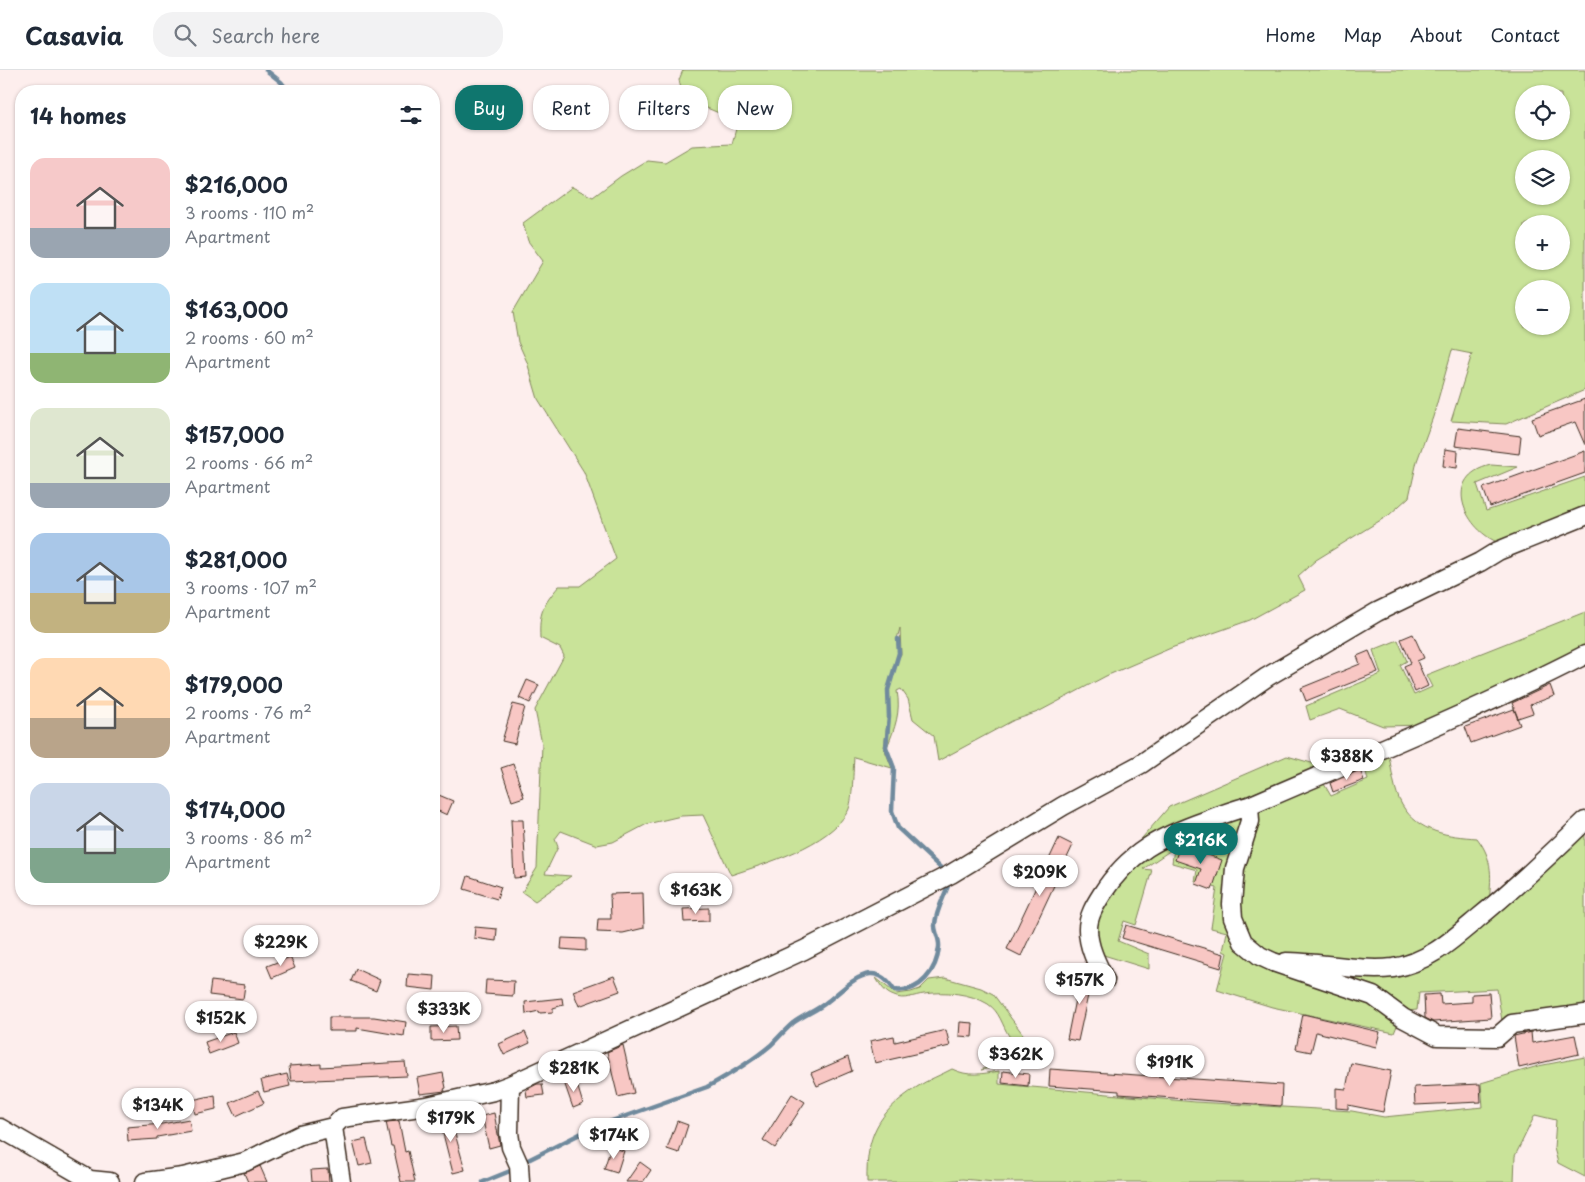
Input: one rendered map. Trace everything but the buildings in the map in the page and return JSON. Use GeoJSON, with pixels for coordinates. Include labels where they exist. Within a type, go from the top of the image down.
{"type":"FeatureCollection","features":[{"type":"Feature","properties":{"kind":"street"},"geometry":{"type":"LineString","coordinates":[[145,1182],[183,1176],[245,1162],[300,1135],[332,1127],[342,1118],[427,1106],[494,1091],[796,954],[951,874],[1063,806],[1147,760],[1268,677],[1377,612],[1480,562],[1498,551],[1585,516]]}},
{"type":"Feature","properties":{"kind":"street"},"geometry":{"type":"LineString","coordinates":[[1105,980],[1090,947],[1088,928],[1094,906],[1108,884],[1140,851],[1181,829],[1232,810],[1249,806],[1364,755],[1422,733],[1585,655]]}},
{"type":"Feature","properties":{"kind":"street"},"geometry":{"type":"LineString","coordinates":[[1249,806],[1250,821],[1235,868],[1232,889],[1233,918],[1243,942],[1260,956],[1373,996],[1403,1018],[1437,1036],[1497,1037],[1512,1024],[1585,1014]]}},
{"type":"Feature","properties":{"kind":"street"},"geometry":{"type":"LineString","coordinates":[[1273,962],[1309,962],[1372,969],[1394,968],[1426,957],[1454,938],[1512,891],[1585,821]]}},
{"type":"Feature","properties":{"kind":"street"},"geometry":{"type":"LineString","coordinates":[[510,1085],[509,1133],[511,1147],[519,1165],[520,1182]]}},
{"type":"Feature","properties":{"kind":"street"},"geometry":{"type":"LineString","coordinates":[[332,1127],[341,1182]]}},
{"type":"Feature","properties":{"kind":"street"},"geometry":{"type":"LineString","coordinates":[[0,1128],[90,1180],[110,1182]]}},
{"type":"Feature","properties":{"kind":"green space"},"geometry":{"type":"Polygon","coordinates":[[[683,70],[1585,70],[1585,390],[1506,424],[1451,421],[1472,354],[1452,350],[1433,417],[1417,461],[1409,497],[1389,515],[1316,560],[1298,576],[1305,590],[1250,620],[1171,648],[1106,676],[1038,712],[1012,721],[938,761],[934,736],[913,719],[908,699],[901,689],[897,691],[898,706],[896,720],[887,747],[890,717],[889,690],[895,665],[901,654],[900,628],[897,639],[898,653],[887,690],[888,717],[884,748],[892,768],[854,757],[850,807],[839,823],[826,834],[796,852],[731,875],[703,815],[681,816],[647,824],[613,842],[597,845],[561,831],[555,839],[558,847],[545,874],[571,876],[535,901],[522,892],[537,868],[542,744],[535,710],[564,656],[560,648],[540,638],[541,616],[545,605],[559,586],[580,586],[616,559],[584,472],[538,399],[527,362],[518,342],[513,312],[543,261],[528,241],[523,223],[572,187],[593,197],[647,160],[665,162],[692,146],[732,144],[736,130],[792,130],[792,85],[718,85],[718,113],[708,108],[708,85],[680,85],[679,80],[683,70]]]}},
{"type":"Feature","properties":{"kind":"green space"},"geometry":{"type":"Polygon","coordinates":[[[1491,465],[1518,467],[1477,484],[1486,511],[1585,477],[1585,509],[1497,542],[1485,535],[1467,514],[1462,490],[1466,480],[1476,471],[1491,465]]]}},
{"type":"Feature","properties":{"kind":"green space"},"geometry":{"type":"Polygon","coordinates":[[[1585,612],[1585,645],[1491,695],[1425,725],[1383,726],[1340,709],[1310,720],[1306,706],[1381,674],[1373,650],[1398,640],[1407,661],[1400,665],[1414,695],[1432,687],[1426,675],[1585,612]]]}},
{"type":"Feature","properties":{"kind":"green space"},"geometry":{"type":"Polygon","coordinates":[[[1287,756],[1322,766],[1150,835],[1129,853],[1169,807],[1287,756]]]}},
{"type":"Feature","properties":{"kind":"green space"},"geometry":{"type":"Polygon","coordinates":[[[1389,756],[1397,794],[1402,805],[1417,822],[1445,834],[1477,838],[1489,862],[1489,904],[1441,944],[1386,963],[1268,953],[1249,938],[1243,925],[1238,889],[1259,810],[1324,784],[1331,796],[1368,780],[1364,764],[1389,756]]]}},
{"type":"Feature","properties":{"kind":"green space"},"geometry":{"type":"Polygon","coordinates":[[[1241,818],[1235,845],[1242,945],[1372,1000],[1399,1021],[1394,1033],[1272,1007],[1217,990],[1227,953],[1223,951],[1227,932],[1211,928],[1217,888],[1195,882],[1197,870],[1172,863],[1174,848],[1143,869],[1152,870],[1136,925],[1124,921],[1118,941],[1149,954],[1149,969],[1097,953],[1095,935],[1101,903],[1151,848],[1223,821],[1241,818]]]}},
{"type":"Feature","properties":{"kind":"green space"},"geometry":{"type":"Polygon","coordinates":[[[1585,825],[1585,1011],[1502,1021],[1497,989],[1419,993],[1417,1010],[1398,1012],[1307,964],[1427,961],[1585,825]]]}},
{"type":"Feature","properties":{"kind":"green space"},"geometry":{"type":"Polygon","coordinates":[[[876,978],[896,994],[920,989],[929,980],[945,978],[981,988],[993,994],[1028,1041],[1046,1055],[1039,1063],[1004,1065],[981,1070],[1022,1051],[1009,1036],[992,1007],[973,997],[949,993],[932,993],[905,998],[898,997],[886,991],[876,978]]]}},
{"type":"Feature","properties":{"kind":"green space"},"geometry":{"type":"Polygon","coordinates":[[[1585,1057],[1585,1177],[1558,1163],[1554,1148],[1556,1120],[1535,1115],[1515,1156],[1514,1182],[995,1182],[962,1179],[941,1182],[867,1182],[869,1151],[872,1139],[883,1116],[892,1106],[917,1087],[952,1069],[970,1074],[999,1071],[999,1084],[1195,1102],[1352,1111],[1384,1117],[1483,1107],[1481,1083],[1538,1066],[1585,1057]]]}},
{"type":"Feature","properties":{"kind":"waterway"},"geometry":{"type":"LineString","coordinates":[[266,70],[283,85]]}},
{"type":"Feature","properties":{"kind":"waterway"},"geometry":{"type":"LineString","coordinates":[[898,639],[899,653],[888,690],[889,717],[886,747],[894,768],[892,811],[898,828],[944,871]]}},
{"type":"Feature","properties":{"kind":"waterway"},"geometry":{"type":"LineString","coordinates":[[522,1163],[592,1128],[707,1087],[756,1057],[793,1023],[824,1004],[864,975],[878,975],[887,981],[894,990],[912,988],[919,984],[931,972],[938,956],[939,944],[935,927],[936,919],[949,883]]}},
{"type":"Feature","properties":{"kind":"waterway"},"geometry":{"type":"LineString","coordinates":[[483,1182],[515,1169]]}}]}
